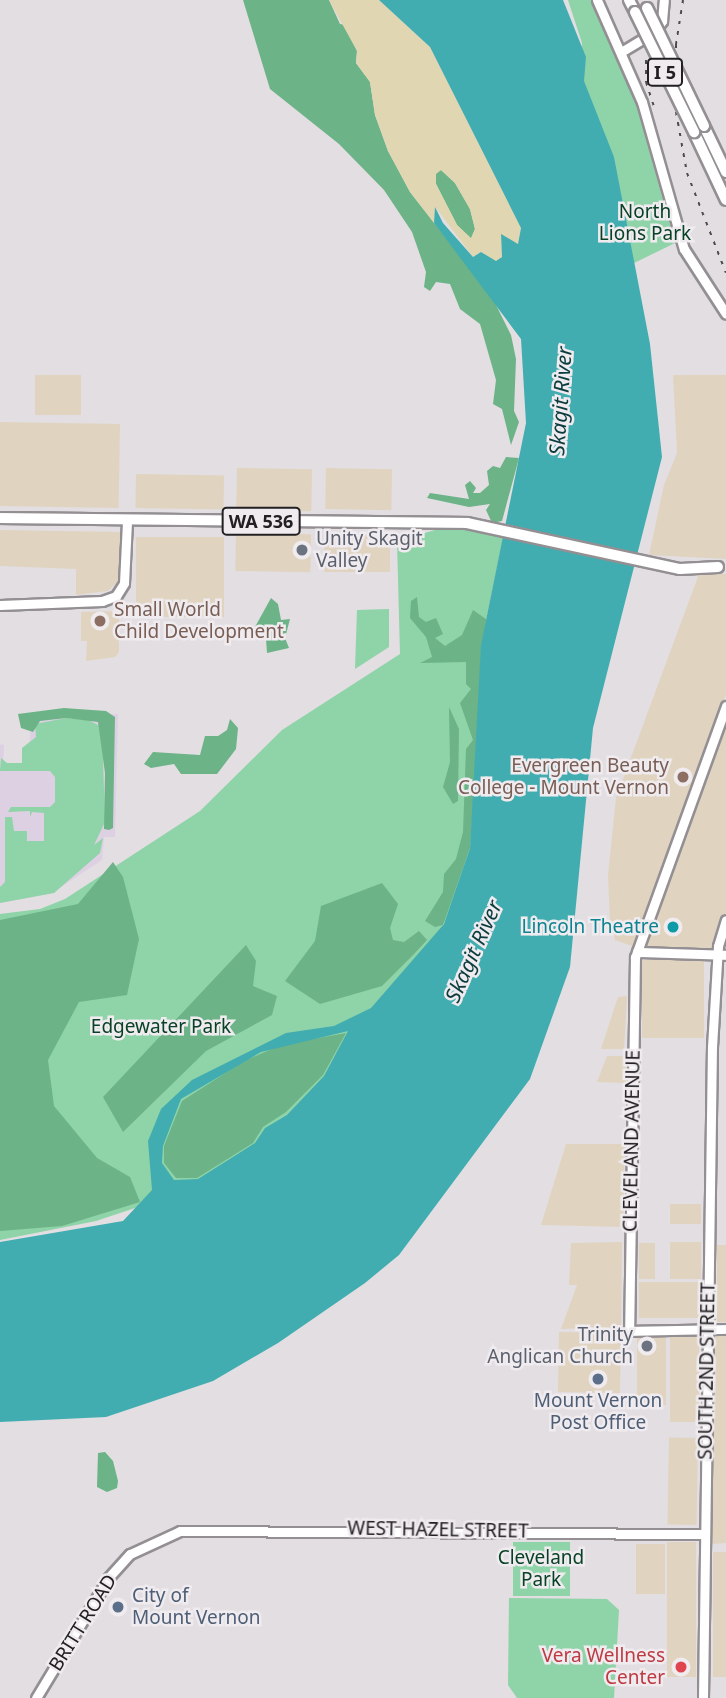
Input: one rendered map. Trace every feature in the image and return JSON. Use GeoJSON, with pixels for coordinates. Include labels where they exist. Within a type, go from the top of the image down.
{"type":"FeatureCollection","features":[{"type":"Feature","properties":{"kind":"highway","name":"I 5"},"geometry":{"type":"LineString","coordinates":[[629,0],[699,129],[726,172]]}},
{"type":"Feature","properties":{"kind":"highway","name":"I 5"},"geometry":{"type":"LineString","coordinates":[[645,4],[699,129],[726,200]]}},
{"type":"Feature","properties":{"kind":"main road","name":"WA 536"},"geometry":{"type":"LineString","coordinates":[[0,518],[467,523],[669,566],[722,567]]}},
{"type":"Feature","properties":{"kind":"street"},"geometry":{"type":"LineString","coordinates":[[597,0],[642,102],[684,249],[726,314]]}},
{"type":"Feature","properties":{"kind":"street"},"geometry":{"type":"LineString","coordinates":[[621,52],[654,32],[662,21],[664,0]]}},
{"type":"Feature","properties":{"kind":"street"},"geometry":{"type":"LineString","coordinates":[[0,605],[102,601],[121,592],[127,521]]}},
{"type":"Feature","properties":{"kind":"street","name":"CLEVELAND AVENUE"},"geometry":{"type":"LineString","coordinates":[[708,1329],[629,1331],[637,952],[726,706]]}},
{"type":"Feature","properties":{"kind":"street","name":"SOUTH 2ND STREET"},"geometry":{"type":"LineString","coordinates":[[703,1698],[708,1329],[722,955],[726,920]]}},
{"type":"Feature","properties":{"kind":"street"},"geometry":{"type":"LineString","coordinates":[[637,952],[722,955]]}},
{"type":"Feature","properties":{"kind":"street"},"geometry":{"type":"LineString","coordinates":[[708,1329],[726,1329]]}},
{"type":"Feature","properties":{"kind":"street","name":"WEST HAZEL STREET"},"geometry":{"type":"LineString","coordinates":[[171,1534],[196,1528],[705,1534]]}},
{"type":"Feature","properties":{"kind":"street","name":"BRITT ROAD"},"geometry":{"type":"LineString","coordinates":[[36,1698],[109,1577],[130,1554],[171,1534]]}},
{"type":"Feature","properties":{"kind":"shaded area"},"geometry":{"type":"Polygon","coordinates":[[[35,375],[81,375],[81,415],[35,415],[35,375]]]}},
{"type":"Feature","properties":{"kind":"shaded area"},"geometry":{"type":"Polygon","coordinates":[[[673,375],[726,375],[726,559],[649,555],[664,485],[677,453],[673,375]]]}},
{"type":"Feature","properties":{"kind":"shaded area"},"geometry":{"type":"Polygon","coordinates":[[[0,422],[120,424],[119,508],[0,506],[0,422]]]}},
{"type":"Feature","properties":{"kind":"shaded area"},"geometry":{"type":"Polygon","coordinates":[[[237,468],[312,469],[311,511],[236,510],[237,468]]]}},
{"type":"Feature","properties":{"kind":"shaded area"},"geometry":{"type":"Polygon","coordinates":[[[326,468],[392,469],[391,510],[325,509],[326,468]]]}},
{"type":"Feature","properties":{"kind":"shaded area"},"geometry":{"type":"Polygon","coordinates":[[[136,474],[224,476],[223,510],[135,508],[136,474]]]}},
{"type":"Feature","properties":{"kind":"shaded area"},"geometry":{"type":"Polygon","coordinates":[[[0,530],[121,532],[118,581],[108,591],[76,595],[76,569],[0,566],[0,530]]]}},
{"type":"Feature","properties":{"kind":"shaded area"},"geometry":{"type":"Polygon","coordinates":[[[236,533],[311,534],[310,572],[235,571],[236,533]]]}},
{"type":"Feature","properties":{"kind":"shaded area"},"geometry":{"type":"Polygon","coordinates":[[[324,535],[390,535],[390,572],[324,572],[324,535]]]}},
{"type":"Feature","properties":{"kind":"shaded area"},"geometry":{"type":"Polygon","coordinates":[[[136,537],[224,537],[224,617],[136,617],[136,537]]]}},
{"type":"Feature","properties":{"kind":"shaded area"},"geometry":{"type":"Polygon","coordinates":[[[699,574],[726,574],[726,694],[632,946],[615,940],[610,918],[608,876],[616,798],[699,574]]]}},
{"type":"Feature","properties":{"kind":"shaded area"},"geometry":{"type":"Polygon","coordinates":[[[119,611],[119,652],[115,657],[86,661],[87,641],[81,641],[81,612],[119,611]]]}},
{"type":"Feature","properties":{"kind":"shaded area"},"geometry":{"type":"Polygon","coordinates":[[[118,714],[115,837],[104,837],[102,860],[52,893],[0,903],[0,744],[4,745],[3,770],[28,770],[31,716],[118,714]]]}},
{"type":"Feature","properties":{"kind":"shaded area"},"geometry":{"type":"Polygon","coordinates":[[[726,728],[726,912],[714,948],[646,947],[726,728]]]}},
{"type":"Feature","properties":{"kind":"shaded area"},"geometry":{"type":"Polygon","coordinates":[[[642,960],[704,960],[704,1038],[642,1038],[642,960]]]}},
{"type":"Feature","properties":{"kind":"shaded area"},"geometry":{"type":"Polygon","coordinates":[[[627,996],[624,1049],[601,1049],[618,997],[627,996]]]}},
{"type":"Feature","properties":{"kind":"shaded area"},"geometry":{"type":"Polygon","coordinates":[[[607,1056],[627,1056],[627,1083],[597,1082],[607,1056]]]}},
{"type":"Feature","properties":{"kind":"shaded area"},"geometry":{"type":"Polygon","coordinates":[[[566,1144],[625,1144],[623,1227],[541,1225],[566,1144]]]}},
{"type":"Feature","properties":{"kind":"shaded area"},"geometry":{"type":"Polygon","coordinates":[[[670,1204],[701,1204],[701,1224],[670,1224],[670,1204]]]}},
{"type":"Feature","properties":{"kind":"shaded area"},"geometry":{"type":"Polygon","coordinates":[[[622,1242],[621,1327],[561,1329],[577,1285],[569,1285],[571,1243],[622,1242]]]}},
{"type":"Feature","properties":{"kind":"shaded area"},"geometry":{"type":"Polygon","coordinates":[[[670,1242],[701,1242],[701,1279],[670,1279],[670,1242]]]}},
{"type":"Feature","properties":{"kind":"shaded area"},"geometry":{"type":"Polygon","coordinates":[[[639,1243],[655,1243],[655,1279],[639,1279],[639,1243]]]}},
{"type":"Feature","properties":{"kind":"shaded area"},"geometry":{"type":"Polygon","coordinates":[[[717,1245],[726,1245],[726,1322],[717,1322],[717,1245]]]}},
{"type":"Feature","properties":{"kind":"shaded area"},"geometry":{"type":"Polygon","coordinates":[[[639,1282],[700,1282],[700,1318],[639,1318],[639,1282]]]}},
{"type":"Feature","properties":{"kind":"shaded area"},"geometry":{"type":"Polygon","coordinates":[[[559,1332],[621,1333],[620,1393],[558,1392],[559,1332]]]}},
{"type":"Feature","properties":{"kind":"shaded area"},"geometry":{"type":"Polygon","coordinates":[[[670,1336],[699,1336],[699,1422],[670,1422],[670,1336]]]}},
{"type":"Feature","properties":{"kind":"shaded area"},"geometry":{"type":"Polygon","coordinates":[[[715,1336],[726,1336],[726,1543],[712,1544],[715,1336]]]}},
{"type":"Feature","properties":{"kind":"shaded area"},"geometry":{"type":"Polygon","coordinates":[[[637,1337],[666,1337],[666,1405],[637,1405],[637,1337]]]}},
{"type":"Feature","properties":{"kind":"shaded area"},"geometry":{"type":"Polygon","coordinates":[[[669,1437],[698,1438],[696,1525],[667,1524],[669,1437]]]}},
{"type":"Feature","properties":{"kind":"shaded area"},"geometry":{"type":"Polygon","coordinates":[[[667,1542],[696,1542],[696,1677],[667,1677],[667,1542]]]}},
{"type":"Feature","properties":{"kind":"shaded area"},"geometry":{"type":"Polygon","coordinates":[[[636,1544],[665,1544],[665,1594],[636,1594],[636,1544]]]}},
{"type":"Feature","properties":{"kind":"shaded area"},"geometry":{"type":"Polygon","coordinates":[[[713,1552],[726,1552],[726,1677],[713,1677],[713,1552]]]}},
{"type":"Feature","properties":{"kind":"green space"},"geometry":{"type":"Polygon","coordinates":[[[243,0],[329,0],[340,24],[346,25],[357,51],[356,63],[370,82],[375,115],[388,151],[410,192],[492,297],[511,335],[516,359],[514,411],[519,422],[511,445],[502,409],[493,404],[496,380],[480,324],[460,309],[450,284],[436,282],[430,291],[424,287],[426,272],[412,232],[384,190],[339,144],[270,89],[243,0]]]}},
{"type":"Feature","properties":{"kind":"green space","name":"North Lions Park"},"geometry":{"type":"Polygon","coordinates":[[[568,0],[591,0],[636,103],[675,243],[630,265],[582,93],[582,43],[568,0]]]}},
{"type":"Feature","properties":{"kind":"green space"},"geometry":{"type":"Polygon","coordinates":[[[441,170],[455,183],[470,209],[475,229],[471,239],[457,225],[436,184],[436,173],[441,170]]]}},
{"type":"Feature","properties":{"kind":"green space"},"geometry":{"type":"Polygon","coordinates":[[[506,457],[519,458],[502,521],[492,523],[486,510],[490,504],[469,507],[427,498],[430,493],[469,499],[465,485],[470,481],[476,488],[473,493],[480,493],[489,485],[487,471],[493,466],[500,468],[506,457]]]}},
{"type":"Feature","properties":{"kind":"green space","name":"Edgewater Park"},"geometry":{"type":"Polygon","coordinates":[[[459,523],[505,529],[481,645],[477,820],[452,910],[383,1023],[225,1178],[96,1221],[0,1240],[0,914],[40,909],[65,899],[200,811],[282,730],[400,654],[397,541],[459,523]]]}},
{"type":"Feature","properties":{"kind":"green space"},"geometry":{"type":"Polygon","coordinates":[[[417,597],[419,617],[426,622],[436,618],[443,634],[435,638],[445,646],[462,635],[473,610],[486,619],[470,848],[443,925],[435,927],[425,921],[443,892],[444,874],[456,859],[463,832],[466,749],[473,740],[460,703],[471,689],[466,684],[466,662],[420,663],[432,657],[426,637],[410,618],[411,601],[417,597]]]}},
{"type":"Feature","properties":{"kind":"green space"},"geometry":{"type":"Polygon","coordinates":[[[271,598],[278,604],[281,620],[290,619],[285,638],[289,648],[267,653],[266,639],[250,636],[271,598]]]}},
{"type":"Feature","properties":{"kind":"green space"},"geometry":{"type":"Polygon","coordinates":[[[389,609],[389,647],[355,669],[357,610],[389,609]]]}},
{"type":"Feature","properties":{"kind":"green space"},"geometry":{"type":"Polygon","coordinates":[[[449,707],[459,729],[458,801],[453,804],[443,787],[450,762],[449,707]]]}},
{"type":"Feature","properties":{"kind":"green space"},"geometry":{"type":"Polygon","coordinates":[[[64,708],[106,711],[115,717],[113,828],[109,830],[104,829],[105,773],[98,722],[66,718],[40,721],[33,732],[21,728],[18,714],[64,708]]]}},
{"type":"Feature","properties":{"kind":"green space"},"geometry":{"type":"Polygon","coordinates":[[[66,718],[88,720],[102,727],[105,822],[94,845],[103,838],[100,853],[54,893],[0,903],[0,887],[5,882],[5,817],[12,817],[14,831],[27,831],[27,841],[44,841],[44,813],[32,812],[30,817],[30,811],[8,812],[11,807],[50,807],[55,802],[55,777],[50,771],[0,771],[1,758],[7,763],[22,763],[22,748],[36,737],[35,724],[66,718]]]}},
{"type":"Feature","properties":{"kind":"green space"},"geometry":{"type":"Polygon","coordinates":[[[230,719],[238,728],[236,749],[217,774],[181,774],[174,764],[151,768],[144,764],[153,752],[200,755],[205,736],[218,736],[227,730],[230,719]]]}},
{"type":"Feature","properties":{"kind":"green space"},"geometry":{"type":"Polygon","coordinates":[[[113,862],[123,877],[139,939],[127,995],[79,1002],[48,1060],[54,1106],[97,1158],[130,1177],[140,1202],[62,1226],[0,1231],[0,920],[78,904],[113,862]]]}},
{"type":"Feature","properties":{"kind":"green space"},"geometry":{"type":"Polygon","coordinates":[[[382,883],[398,904],[390,928],[393,940],[404,942],[419,931],[427,940],[415,953],[382,986],[320,1004],[285,981],[315,941],[321,906],[382,883]]]}},
{"type":"Feature","properties":{"kind":"green space"},"geometry":{"type":"Polygon","coordinates":[[[246,945],[256,961],[253,986],[277,996],[272,1015],[206,1051],[123,1132],[103,1097],[246,945]]]}},
{"type":"Feature","properties":{"kind":"green space"},"geometry":{"type":"Polygon","coordinates":[[[346,1033],[323,1075],[286,1112],[263,1127],[253,1143],[197,1178],[176,1178],[164,1163],[164,1146],[182,1101],[244,1061],[281,1045],[346,1033]]]}},
{"type":"Feature","properties":{"kind":"green space"},"geometry":{"type":"Polygon","coordinates":[[[105,1452],[113,1461],[118,1481],[117,1488],[107,1492],[97,1487],[98,1453],[105,1452]]]}},
{"type":"Feature","properties":{"kind":"green space","name":"Cleveland Park"},"geometry":{"type":"Polygon","coordinates":[[[513,1542],[570,1542],[570,1596],[513,1596],[513,1542]]]}},
{"type":"Feature","properties":{"kind":"green space"},"geometry":{"type":"Polygon","coordinates":[[[509,1598],[607,1599],[619,1610],[614,1698],[517,1698],[508,1685],[509,1598]]]}},
{"type":"Feature","properties":{"kind":"sand"},"geometry":{"type":"Polygon","coordinates":[[[329,0],[379,0],[430,47],[521,228],[518,244],[501,235],[502,257],[496,262],[481,252],[473,257],[436,208],[434,223],[410,192],[388,151],[375,115],[370,82],[356,63],[357,51],[329,0]],[[441,170],[436,174],[436,184],[457,225],[471,238],[475,229],[470,209],[455,183],[441,170]]]}},
{"type":"Feature","properties":{"kind":"water","name":"Skagit River"},"geometry":{"type":"Polygon","coordinates":[[[379,0],[563,0],[586,57],[584,81],[614,157],[650,344],[662,457],[593,728],[570,967],[530,1079],[399,1255],[365,1283],[278,1343],[213,1381],[106,1417],[0,1422],[0,1242],[123,1221],[152,1190],[148,1141],[161,1109],[192,1080],[286,1033],[334,1026],[371,1008],[444,924],[470,848],[481,645],[526,423],[521,339],[434,223],[435,207],[443,223],[473,257],[481,252],[496,261],[502,257],[501,234],[518,244],[521,228],[430,47],[379,0]],[[348,1031],[261,1052],[181,1099],[163,1146],[162,1163],[174,1180],[198,1179],[255,1143],[265,1128],[287,1115],[324,1076],[348,1031]]]}},
{"type":"Feature","properties":{"kind":"railway"},"geometry":{"type":"LineString","coordinates":[[683,0],[676,44],[676,112],[687,173],[726,273]]}},
{"type":"Feature","properties":{"kind":"railway"},"geometry":{"type":"LineString","coordinates":[[646,60],[646,82],[654,106]]}},
{"type":"Feature","properties":{"kind":"place","name":"Unity Skagit Valley"},"geometry":{"type":"Point","coordinates":[302,550]}},
{"type":"Feature","properties":{"kind":"place","name":"Small World Child Development"},"geometry":{"type":"Point","coordinates":[100,621]}},
{"type":"Feature","properties":{"kind":"place","name":"Evergreen Beauty College - Mount Vernon"},"geometry":{"type":"Point","coordinates":[683,777]}},
{"type":"Feature","properties":{"kind":"place","name":"Lincoln Theatre"},"geometry":{"type":"Point","coordinates":[673,927]}},
{"type":"Feature","properties":{"kind":"place","name":"Trinity Anglican Church"},"geometry":{"type":"Point","coordinates":[647,1346]}},
{"type":"Feature","properties":{"kind":"place","name":"Mount Vernon Post Office"},"geometry":{"type":"Point","coordinates":[598,1379]}},
{"type":"Feature","properties":{"kind":"place","name":"City of Mount Vernon"},"geometry":{"type":"Point","coordinates":[118,1607]}},
{"type":"Feature","properties":{"kind":"place","name":"Vera Wellness Center"},"geometry":{"type":"Point","coordinates":[681,1667]}}]}
